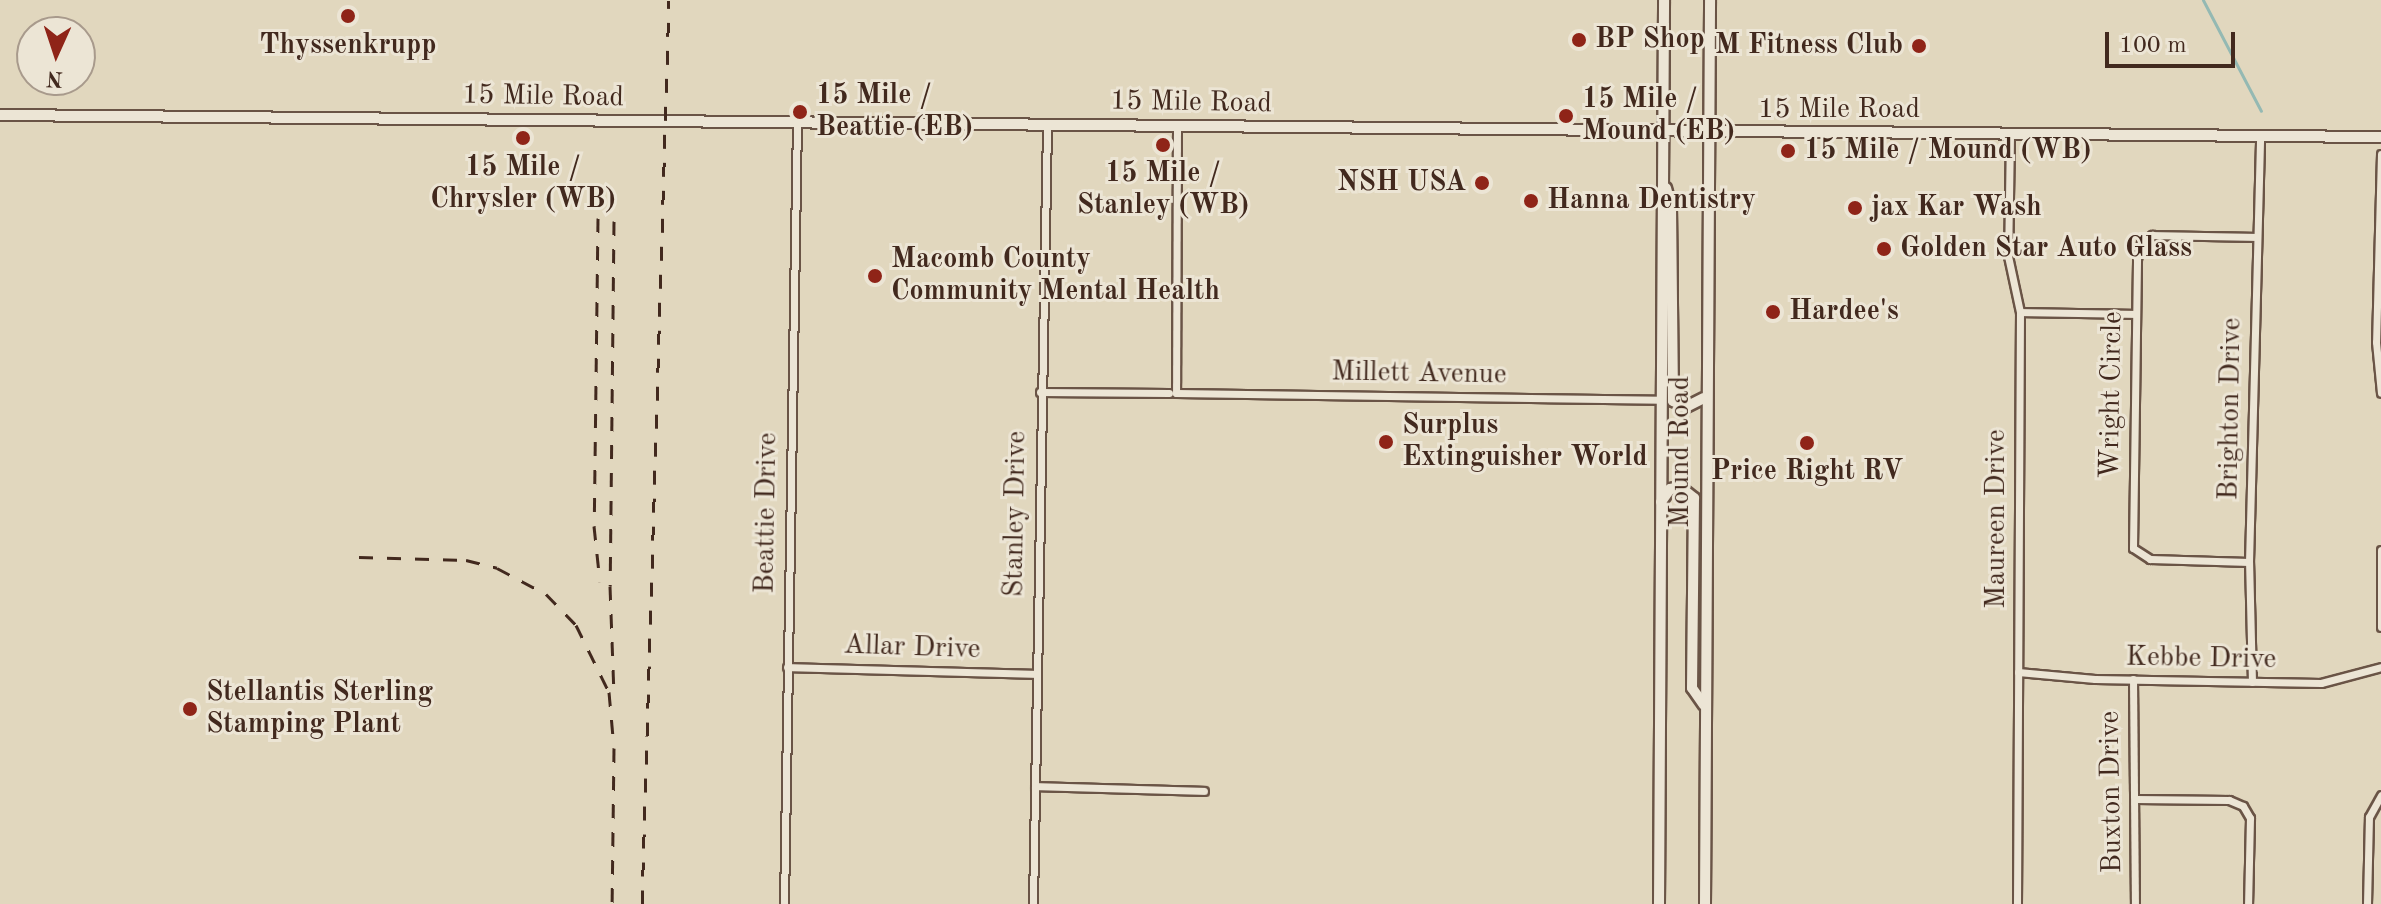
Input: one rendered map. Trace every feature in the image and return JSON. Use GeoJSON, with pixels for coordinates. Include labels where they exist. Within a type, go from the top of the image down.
{"type":"FeatureCollection","features":[{"type":"Feature","properties":{"kind":"main road","name":"Mound Road"},"geometry":{"type":"LineString","coordinates":[[1659,904],[1664,0]]}},
{"type":"Feature","properties":{"kind":"main road","name":"Mound Road"},"geometry":{"type":"LineString","coordinates":[[1705,904],[1704,398],[1710,0]]}},
{"type":"Feature","properties":{"kind":"main road","name":"15 Mile Road"},"geometry":{"type":"LineString","coordinates":[[0,115],[2381,137]]}},
{"type":"Feature","properties":{"kind":"main road"},"geometry":{"type":"LineString","coordinates":[[1662,175],[1671,207],[1673,401],[1686,407],[1704,398]]}},
{"type":"Feature","properties":{"kind":"main road"},"geometry":{"type":"LineString","coordinates":[[1661,502],[1674,487],[1685,488],[1694,498],[1692,688],[1705,706]]}},
{"type":"Feature","properties":{"kind":"street","name":"Beattie Drive"},"geometry":{"type":"LineString","coordinates":[[784,904],[797,123]]}},
{"type":"Feature","properties":{"kind":"street","name":"Stanley Drive"},"geometry":{"type":"LineString","coordinates":[[1033,904],[1047,125]]}},
{"type":"Feature","properties":{"kind":"street"},"geometry":{"type":"LineString","coordinates":[[1173,393],[1177,126]]}},
{"type":"Feature","properties":{"kind":"street","name":"Maureen Drive"},"geometry":{"type":"LineString","coordinates":[[2010,135],[2008,256],[2020,312],[2017,904]]}},
{"type":"Feature","properties":{"kind":"street","name":"Brighton Drive"},"geometry":{"type":"LineString","coordinates":[[2252,682],[2249,562],[2260,137]]}},
{"type":"Feature","properties":{"kind":"street"},"geometry":{"type":"LineString","coordinates":[[2381,154],[2376,342],[2381,393]]}},
{"type":"Feature","properties":{"kind":"street","name":"Wright Circle"},"geometry":{"type":"LineString","coordinates":[[2249,562],[2150,559],[2133,548],[2137,251],[2145,237],[2256,237]]}},
{"type":"Feature","properties":{"kind":"street"},"geometry":{"type":"LineString","coordinates":[[2020,312],[2136,314]]}},
{"type":"Feature","properties":{"kind":"street","name":"Millett Avenue"},"geometry":{"type":"LineString","coordinates":[[1040,392],[1661,400]]}},
{"type":"Feature","properties":{"kind":"street"},"geometry":{"type":"LineString","coordinates":[[2381,550],[2381,627]]}},
{"type":"Feature","properties":{"kind":"street","name":"Allar Drive"},"geometry":{"type":"LineString","coordinates":[[787,667],[1036,674]]}},
{"type":"Feature","properties":{"kind":"street","name":"Kebbe Drive"},"geometry":{"type":"LineString","coordinates":[[2018,672],[2133,679],[2321,683],[2381,667]]}},
{"type":"Feature","properties":{"kind":"street","name":"Buxton Drive"},"geometry":{"type":"LineString","coordinates":[[2133,679],[2135,904]]}},
{"type":"Feature","properties":{"kind":"street"},"geometry":{"type":"LineString","coordinates":[[1035,786],[1204,791]]}},
{"type":"Feature","properties":{"kind":"street"},"geometry":{"type":"LineString","coordinates":[[2367,904],[2369,817],[2378,798]]}},
{"type":"Feature","properties":{"kind":"street"},"geometry":{"type":"LineString","coordinates":[[2136,799],[2229,800],[2243,806],[2250,818],[2248,904]]}},
{"type":"Feature","properties":{"kind":"waterway"},"geometry":{"type":"LineString","coordinates":[[2203,0],[2261,111]]}},
{"type":"Feature","properties":{"kind":"railway"},"geometry":{"type":"LineString","coordinates":[[642,904],[669,0]]}},
{"type":"Feature","properties":{"kind":"railway"},"geometry":{"type":"LineString","coordinates":[[598,218],[594,526],[600,582]]}},
{"type":"Feature","properties":{"kind":"railway"},"geometry":{"type":"LineString","coordinates":[[614,221],[610,586],[614,694]]}},
{"type":"Feature","properties":{"kind":"railway"},"geometry":{"type":"LineString","coordinates":[[359,557],[466,560],[497,568],[546,594],[576,625],[609,692],[614,748],[612,904]]}},
{"type":"Feature","properties":{"kind":"place","name":"Thyssenkrupp"},"geometry":{"type":"Point","coordinates":[348,16]}},
{"type":"Feature","properties":{"kind":"place","name":"BP Shop"},"geometry":{"type":"Point","coordinates":[1579,40]}},
{"type":"Feature","properties":{"kind":"place","name":"M Fitness Club"},"geometry":{"type":"Point","coordinates":[1919,46]}},
{"type":"Feature","properties":{"kind":"place","name":"15 Mile / Beattie (EB)"},"geometry":{"type":"Point","coordinates":[800,112]}},
{"type":"Feature","properties":{"kind":"place","name":"15 Mile / Mound (EB)"},"geometry":{"type":"Point","coordinates":[1566,116]}},
{"type":"Feature","properties":{"kind":"place","name":"15 Mile / Chrysler (WB)"},"geometry":{"type":"Point","coordinates":[523,138]}},
{"type":"Feature","properties":{"kind":"place","name":"15 Mile / Stanley (WB)"},"geometry":{"type":"Point","coordinates":[1163,145]}},
{"type":"Feature","properties":{"kind":"place","name":"15 Mile / Mound (WB)"},"geometry":{"type":"Point","coordinates":[1788,151]}},
{"type":"Feature","properties":{"kind":"place","name":"NSH USA"},"geometry":{"type":"Point","coordinates":[1482,183]}},
{"type":"Feature","properties":{"kind":"place","name":"Hanna Dentistry"},"geometry":{"type":"Point","coordinates":[1531,201]}},
{"type":"Feature","properties":{"kind":"place","name":"jax Kar Wash"},"geometry":{"type":"Point","coordinates":[1855,208]}},
{"type":"Feature","properties":{"kind":"place","name":"Golden Star Auto Glass"},"geometry":{"type":"Point","coordinates":[1884,249]}},
{"type":"Feature","properties":{"kind":"place","name":"Macomb County Community Mental Health"},"geometry":{"type":"Point","coordinates":[875,276]}},
{"type":"Feature","properties":{"kind":"place","name":"Hardee's"},"geometry":{"type":"Point","coordinates":[1773,312]}},
{"type":"Feature","properties":{"kind":"place","name":"Surplus Extinguisher World"},"geometry":{"type":"Point","coordinates":[1386,442]}},
{"type":"Feature","properties":{"kind":"place","name":"Price Right RV"},"geometry":{"type":"Point","coordinates":[1807,443]}},
{"type":"Feature","properties":{"kind":"place","name":"Stellantis Sterling Stamping Plant"},"geometry":{"type":"Point","coordinates":[190,709]}}]}
